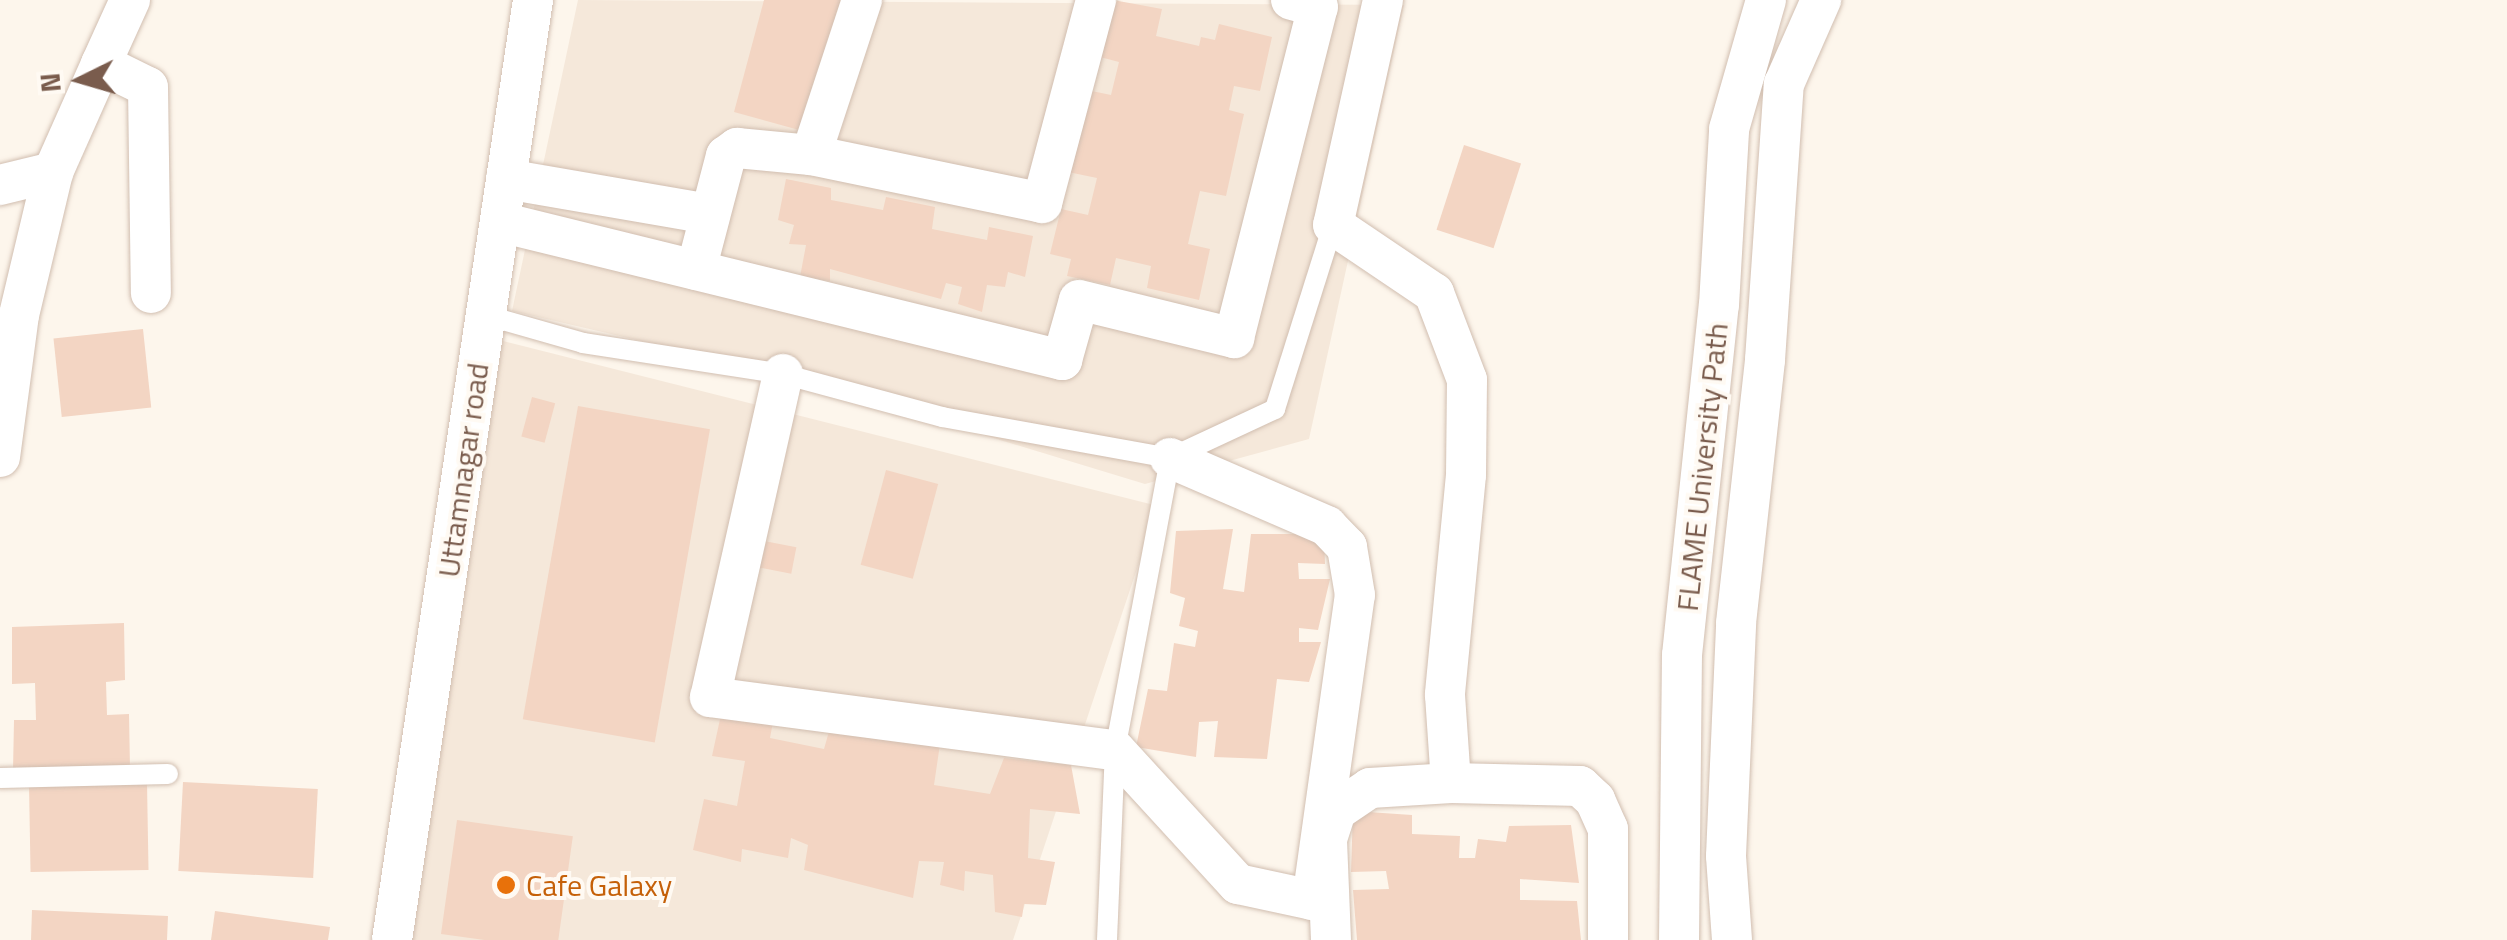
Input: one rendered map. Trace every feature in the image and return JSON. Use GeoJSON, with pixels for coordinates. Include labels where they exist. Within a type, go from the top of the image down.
{"type":"FeatureCollection","features":[{"type":"Feature","properties":{"kind":"street"},"geometry":{"type":"LineString","coordinates":[[0,457],[20,315],[53,172],[130,0]]}},
{"type":"Feature","properties":{"kind":"street","name":"Uttamnagar road"},"geometry":{"type":"LineString","coordinates":[[392,940],[533,0]]}},
{"type":"Feature","properties":{"kind":"street"},"geometry":{"type":"LineString","coordinates":[[811,155],[862,0]]}},
{"type":"Feature","properties":{"kind":"street"},"geometry":{"type":"LineString","coordinates":[[696,270],[726,156],[738,148],[811,155],[1042,202],[1096,0]]}},
{"type":"Feature","properties":{"kind":"street"},"geometry":{"type":"LineString","coordinates":[[500,222],[1062,360],[1079,300],[1234,338],[1318,7],[1291,0]]}},
{"type":"Feature","properties":{"kind":"street"},"geometry":{"type":"LineString","coordinates":[[1383,0],[1333,225],[1434,293],[1466,380],[1466,475],[1445,695],[1451,783]]}},
{"type":"Feature","properties":{"kind":"street","name":"FLAME University Path"},"geometry":{"type":"LineString","coordinates":[[1678,940],[1682,655],[1719,305],[1729,130],[1740,80],[1766,0]]}},
{"type":"Feature","properties":{"kind":"street","name":"FLAME University Path"},"geometry":{"type":"LineString","coordinates":[[1732,940],[1726,856],[1736,623],[1764,360],[1784,84],[1821,0]]}},
{"type":"Feature","properties":{"kind":"street"},"geometry":{"type":"LineString","coordinates":[[101,64],[148,87],[152,294]]}},
{"type":"Feature","properties":{"kind":"street"},"geometry":{"type":"LineString","coordinates":[[1740,80],[1784,84]]}},
{"type":"Feature","properties":{"kind":"street"},"geometry":{"type":"LineString","coordinates":[[0,185],[53,172]]}},
{"type":"Feature","properties":{"kind":"street"},"geometry":{"type":"LineString","coordinates":[[506,180],[709,214]]}},
{"type":"Feature","properties":{"kind":"street"},"geometry":{"type":"LineString","coordinates":[[783,374],[710,697],[1115,750],[1238,884],[1312,900],[1356,594],[1347,547],[1327,526],[1170,458]]}},
{"type":"Feature","properties":{"kind":"street"},"geometry":{"type":"LineString","coordinates":[[1331,940],[1327,839],[1336,811],[1370,788],[1451,783],[1580,786],[1595,800],[1608,828],[1608,940]]}},
{"type":"Feature","properties":{"kind":"lane"},"geometry":{"type":"LineString","coordinates":[[485,316],[583,342],[783,374],[942,418],[1170,458],[1276,409],[1333,225]]}},
{"type":"Feature","properties":{"kind":"lane"},"geometry":{"type":"LineString","coordinates":[[1107,940],[1115,750],[1170,458]]}},
{"type":"Feature","properties":{"kind":"lane"},"geometry":{"type":"LineString","coordinates":[[0,778],[168,774]]}},
{"type":"Feature","properties":{"kind":"shaded area"},"geometry":{"type":"Polygon","coordinates":[[[578,0],[1404,5],[1309,439],[1145,484],[783,374],[512,311],[578,0]]]}},
{"type":"Feature","properties":{"kind":"shaded area"},"geometry":{"type":"Polygon","coordinates":[[[483,336],[1158,506],[1013,940],[392,940],[483,336]]]}},
{"type":"Feature","properties":{"kind":"building"},"geometry":{"type":"Polygon","coordinates":[[[764,0],[846,0],[810,133],[734,112],[764,0]]]}},
{"type":"Feature","properties":{"kind":"building"},"geometry":{"type":"Polygon","coordinates":[[[1113,0],[1162,9],[1156,36],[1199,46],[1201,37],[1215,40],[1219,24],[1272,37],[1260,91],[1234,86],[1229,110],[1244,114],[1226,196],[1200,191],[1188,244],[1210,249],[1199,300],[1147,288],[1151,266],[1116,258],[1110,285],[1067,276],[1071,259],[1050,254],[1061,209],[1088,215],[1097,178],[1068,172],[1087,90],[1111,95],[1119,62],[1100,57],[1113,0]]]}},
{"type":"Feature","properties":{"kind":"building"},"geometry":{"type":"Polygon","coordinates":[[[1464,145],[1521,164],[1494,248],[1436,230],[1464,145]]]}},
{"type":"Feature","properties":{"kind":"building"},"geometry":{"type":"Polygon","coordinates":[[[786,179],[831,188],[831,200],[883,210],[886,197],[935,207],[932,229],[987,240],[989,227],[1033,236],[1025,277],[1008,272],[1005,287],[987,285],[982,312],[958,304],[962,287],[946,283],[941,299],[830,269],[830,281],[800,277],[806,245],[789,244],[794,225],[778,220],[786,179]]]}},
{"type":"Feature","properties":{"kind":"building"},"geometry":{"type":"Polygon","coordinates":[[[143,329],[151,408],[62,417],[53,338],[143,329]]]}},
{"type":"Feature","properties":{"kind":"building"},"geometry":{"type":"Polygon","coordinates":[[[532,397],[555,403],[545,443],[521,437],[532,397]]]}},
{"type":"Feature","properties":{"kind":"building"},"geometry":{"type":"Polygon","coordinates":[[[578,406],[710,429],[655,742],[523,719],[578,406]]]}},
{"type":"Feature","properties":{"kind":"building"},"geometry":{"type":"Polygon","coordinates":[[[886,470],[938,484],[913,579],[861,565],[886,470]]]}},
{"type":"Feature","properties":{"kind":"building"},"geometry":{"type":"Polygon","coordinates":[[[1233,529],[1223,589],[1244,592],[1251,534],[1324,534],[1325,564],[1298,563],[1299,579],[1330,579],[1318,630],[1299,628],[1299,642],[1321,642],[1309,682],[1277,679],[1267,759],[1214,757],[1218,721],[1199,722],[1196,757],[1136,747],[1148,689],[1167,691],[1174,643],[1195,647],[1198,631],[1179,626],[1185,598],[1170,593],[1176,531],[1233,529]]]}},
{"type":"Feature","properties":{"kind":"building"},"geometry":{"type":"Polygon","coordinates":[[[764,541],[796,547],[791,574],[759,568],[764,541]]]}},
{"type":"Feature","properties":{"kind":"building"},"geometry":{"type":"Polygon","coordinates":[[[124,623],[125,680],[106,682],[107,715],[129,714],[130,768],[13,771],[14,720],[36,720],[35,683],[12,684],[12,627],[124,623]]]}},
{"type":"Feature","properties":{"kind":"building"},"geometry":{"type":"Polygon","coordinates":[[[722,710],[775,711],[770,738],[824,749],[830,728],[940,744],[934,785],[990,794],[1004,758],[1071,765],[1080,814],[1030,809],[1028,858],[1055,862],[1046,905],[1024,904],[1022,917],[995,912],[993,875],[965,871],[964,891],[940,885],[944,862],[919,861],[913,898],[804,870],[808,845],[791,838],[788,858],[742,849],[741,862],[693,850],[704,799],[737,806],[745,761],[712,756],[722,710]]]}},
{"type":"Feature","properties":{"kind":"building"},"geometry":{"type":"Polygon","coordinates":[[[183,782],[318,789],[313,878],[178,871],[183,782]]]}},
{"type":"Feature","properties":{"kind":"building"},"geometry":{"type":"Polygon","coordinates":[[[147,783],[149,870],[31,872],[29,785],[147,783]]]}},
{"type":"Feature","properties":{"kind":"building"},"geometry":{"type":"Polygon","coordinates":[[[1353,811],[1412,815],[1412,834],[1460,836],[1459,858],[1475,858],[1478,839],[1506,842],[1509,826],[1571,825],[1579,883],[1520,879],[1520,900],[1577,901],[1581,940],[1357,940],[1353,890],[1389,889],[1386,871],[1351,872],[1353,811]]]}},
{"type":"Feature","properties":{"kind":"building","name":"Cafe Galaxy"},"geometry":{"type":"Polygon","coordinates":[[[457,820],[573,836],[558,940],[485,940],[441,934],[457,820]]]}},
{"type":"Feature","properties":{"kind":"building"},"geometry":{"type":"Polygon","coordinates":[[[32,910],[168,916],[167,940],[31,940],[32,910]]]}},
{"type":"Feature","properties":{"kind":"building"},"geometry":{"type":"Polygon","coordinates":[[[215,911],[330,927],[328,940],[211,940],[215,911]]]}},
{"type":"Feature","properties":{"kind":"place","name":"Cafe Galaxy"},"geometry":{"type":"Point","coordinates":[506,885]}}]}
